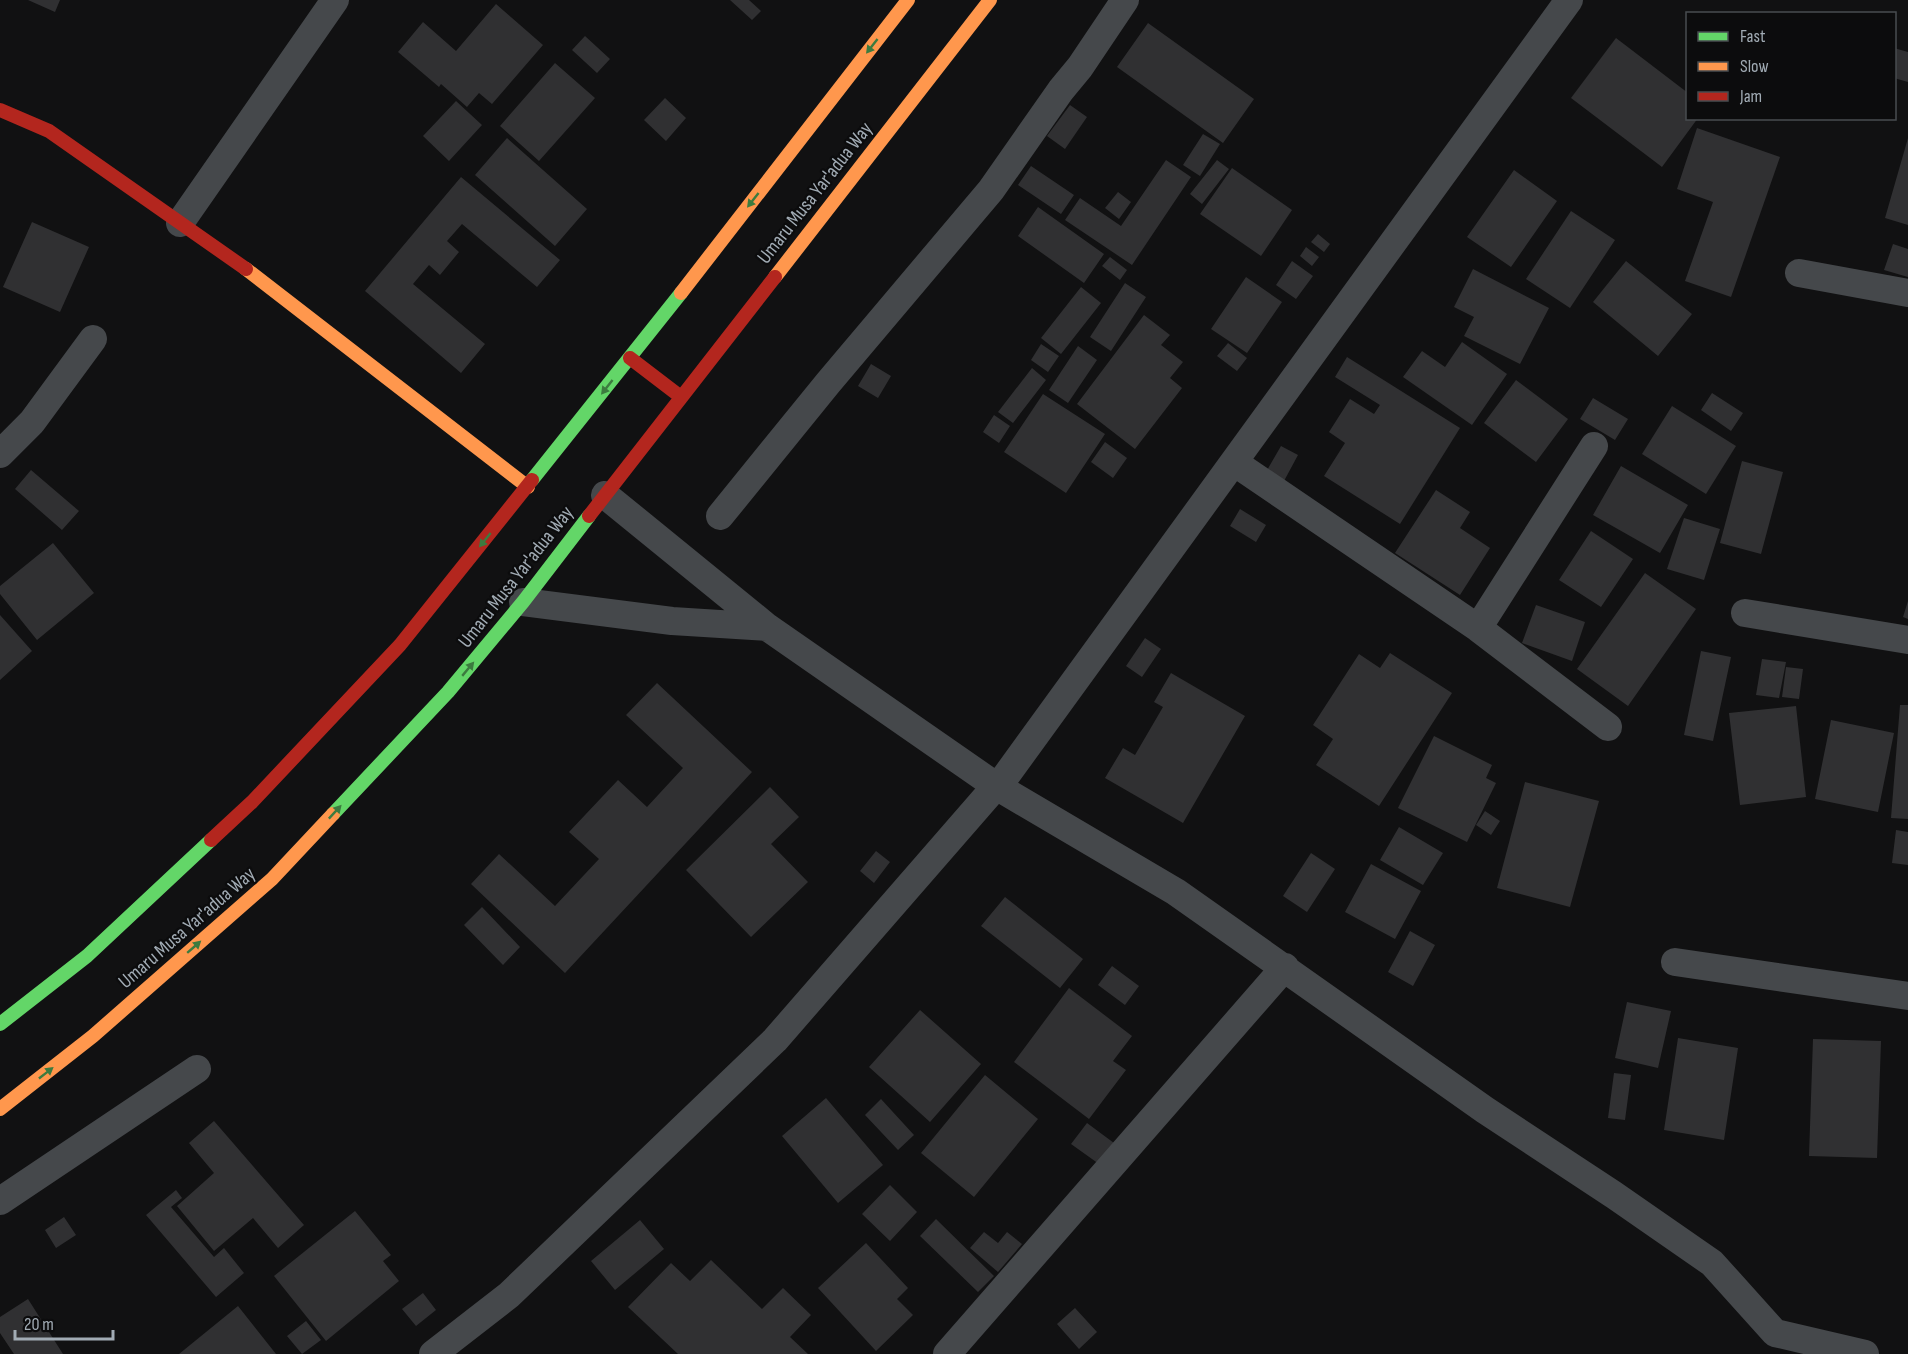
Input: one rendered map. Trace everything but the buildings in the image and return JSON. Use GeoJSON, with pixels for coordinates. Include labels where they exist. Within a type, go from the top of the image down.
{"type":"FeatureCollection","features":[{"type":"Feature","properties":{"kind":"main road"},"geometry":{"type":"LineString","coordinates":[[0,1024],[87,956],[252,802],[400,645],[630,358],[908,0]]}},
{"type":"Feature","properties":{"kind":"main road","name":"Umaru Musa Yar'adua Way"},"geometry":{"type":"LineString","coordinates":[[0,1109],[93,1036],[272,879],[448,692],[523,602],[990,0]]}},
{"type":"Feature","properties":{"kind":"main road"},"geometry":{"type":"LineString","coordinates":[[0,110],[49,131],[258,277],[528,487]]}},
{"type":"Feature","properties":{"kind":"main road"},"geometry":{"type":"LineString","coordinates":[[630,358],[681,397]]}},
{"type":"Feature","properties":{"kind":"street"},"geometry":{"type":"LineString","coordinates":[[180,223],[335,0]]}},
{"type":"Feature","properties":{"kind":"street"},"geometry":{"type":"LineString","coordinates":[[720,516],[828,383],[992,190],[1061,90],[1080,68],[1125,0]]}},
{"type":"Feature","properties":{"kind":"street"},"geometry":{"type":"LineString","coordinates":[[433,1354],[509,1295],[775,1040],[1000,784],[1569,0]]}},
{"type":"Feature","properties":{"kind":"street"},"geometry":{"type":"LineString","coordinates":[[1799,273],[1908,293]]}},
{"type":"Feature","properties":{"kind":"street"},"geometry":{"type":"LineString","coordinates":[[0,454],[32,422],[93,339]]}},
{"type":"Feature","properties":{"kind":"street"},"geometry":{"type":"LineString","coordinates":[[1478,628],[1594,446]]}},
{"type":"Feature","properties":{"kind":"street"},"geometry":{"type":"LineString","coordinates":[[1235,463],[1478,628],[1608,727]]}},
{"type":"Feature","properties":{"kind":"street"},"geometry":{"type":"LineString","coordinates":[[605,495],[767,627],[996,786],[1176,892],[1485,1110],[1712,1263],[1781,1344],[1865,1354]]}},
{"type":"Feature","properties":{"kind":"street"},"geometry":{"type":"LineString","coordinates":[[523,602],[672,621],[767,627]]}},
{"type":"Feature","properties":{"kind":"street"},"geometry":{"type":"LineString","coordinates":[[1745,613],[1908,640]]}},
{"type":"Feature","properties":{"kind":"street"},"geometry":{"type":"LineString","coordinates":[[1675,962],[1908,996]]}},
{"type":"Feature","properties":{"kind":"street"},"geometry":{"type":"LineString","coordinates":[[947,1354],[1285,967]]}},
{"type":"Feature","properties":{"kind":"street"},"geometry":{"type":"LineString","coordinates":[[0,1201],[197,1069]]}},
{"type":"Feature","properties":{"kind":"traffic: fast"},"geometry":{"type":"LineString","coordinates":[[532,480],[681,293]]}},
{"type":"Feature","properties":{"kind":"traffic: fast"},"geometry":{"type":"LineString","coordinates":[[333,814],[448,692],[523,602],[589,516]]}},
{"type":"Feature","properties":{"kind":"traffic: fast"},"geometry":{"type":"LineString","coordinates":[[0,1024],[87,956],[211,840]]}},
{"type":"Feature","properties":{"kind":"traffic: slow"},"geometry":{"type":"LineString","coordinates":[[681,293],[908,0]]}},
{"type":"Feature","properties":{"kind":"traffic: slow"},"geometry":{"type":"LineString","coordinates":[[775,277],[990,0]]}},
{"type":"Feature","properties":{"kind":"traffic: slow"},"geometry":{"type":"LineString","coordinates":[[246,269],[528,487]]}},
{"type":"Feature","properties":{"kind":"traffic: slow"},"geometry":{"type":"LineString","coordinates":[[0,1109],[93,1036],[272,879],[333,814]]}},
{"type":"Feature","properties":{"kind":"traffic: jam"},"geometry":{"type":"LineString","coordinates":[[0,110],[49,131],[246,269]]}},
{"type":"Feature","properties":{"kind":"traffic: jam"},"geometry":{"type":"LineString","coordinates":[[589,516],[775,277]]}},
{"type":"Feature","properties":{"kind":"traffic: jam"},"geometry":{"type":"LineString","coordinates":[[630,358],[681,397]]}},
{"type":"Feature","properties":{"kind":"traffic: jam"},"geometry":{"type":"LineString","coordinates":[[211,840],[252,802],[400,645],[532,480]]}}]}
